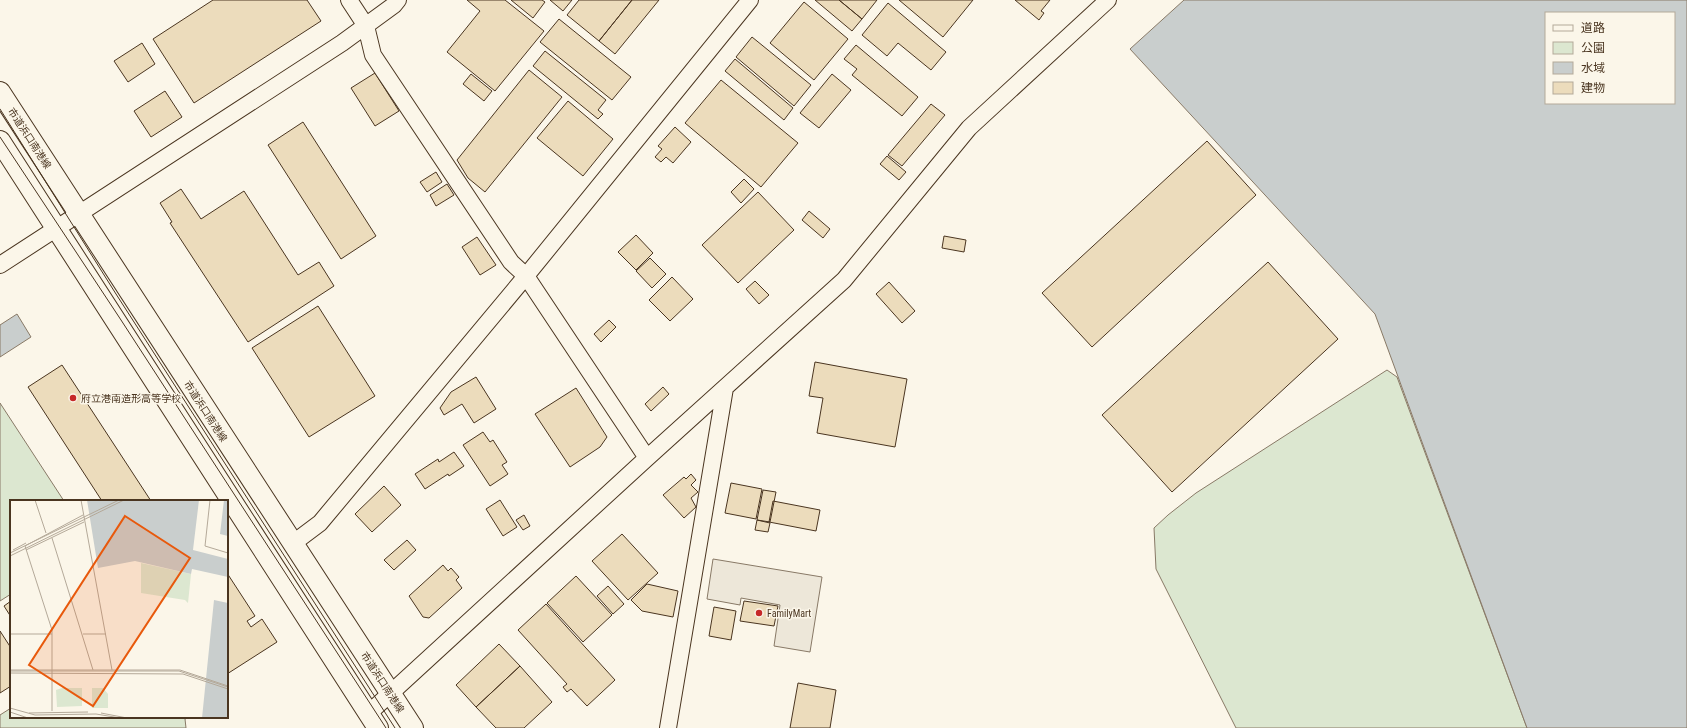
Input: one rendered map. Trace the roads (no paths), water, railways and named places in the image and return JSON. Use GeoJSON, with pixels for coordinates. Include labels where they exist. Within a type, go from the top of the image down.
{"type":"FeatureCollection","features":[{"type":"Feature","properties":{"kind":"main road","name":"市道浜口南港線"},"geometry":{"type":"LineString","coordinates":[[0,92],[292,544],[413,728]]}},
{"type":"Feature","properties":{"kind":"main road"},"geometry":{"type":"LineString","coordinates":[[0,141],[374,720]]}},
{"type":"Feature","properties":{"kind":"street"},"geometry":{"type":"LineString","coordinates":[[349,0],[366,26],[373,55],[511,262],[526,276],[647,458]]}},
{"type":"Feature","properties":{"kind":"street"},"geometry":{"type":"LineString","coordinates":[[0,265],[342,43],[394,5],[398,0]]}},
{"type":"Feature","properties":{"kind":"street"},"geometry":{"type":"LineString","coordinates":[[292,544],[320,523],[526,276],[750,0]]}},
{"type":"Feature","properties":{"kind":"street"},"geometry":{"type":"LineString","coordinates":[[374,720],[391,693],[844,280],[969,128],[1108,0]]}},
{"type":"Feature","properties":{"kind":"street"},"geometry":{"type":"LineString","coordinates":[[668,728],[726,388]]}},
{"type":"Feature","properties":{"kind":"water"},"geometry":{"type":"Polygon","coordinates":[[[1184,0],[1687,0],[1687,728],[1527,728],[1375,314],[1130,49],[1184,0]]]}},
{"type":"Feature","properties":{"kind":"water"},"geometry":{"type":"Polygon","coordinates":[[[17,314],[31,337],[0,357],[0,325],[17,314]]]}},
{"type":"Feature","properties":{"kind":"tram line"},"geometry":{"type":"LineString","coordinates":[[0,109],[116,294],[395,728]]}},
{"type":"Feature","properties":{"kind":"tram line"},"geometry":{"type":"LineString","coordinates":[[0,137],[121,320],[386,728]]}},
{"type":"Feature","properties":{"kind":"place","name":"府立港南造形高等学校"},"geometry":{"type":"Point","coordinates":[73,398]}},
{"type":"Feature","properties":{"kind":"place","name":"FamilyMart"},"geometry":{"type":"Point","coordinates":[759,613]}}]}
